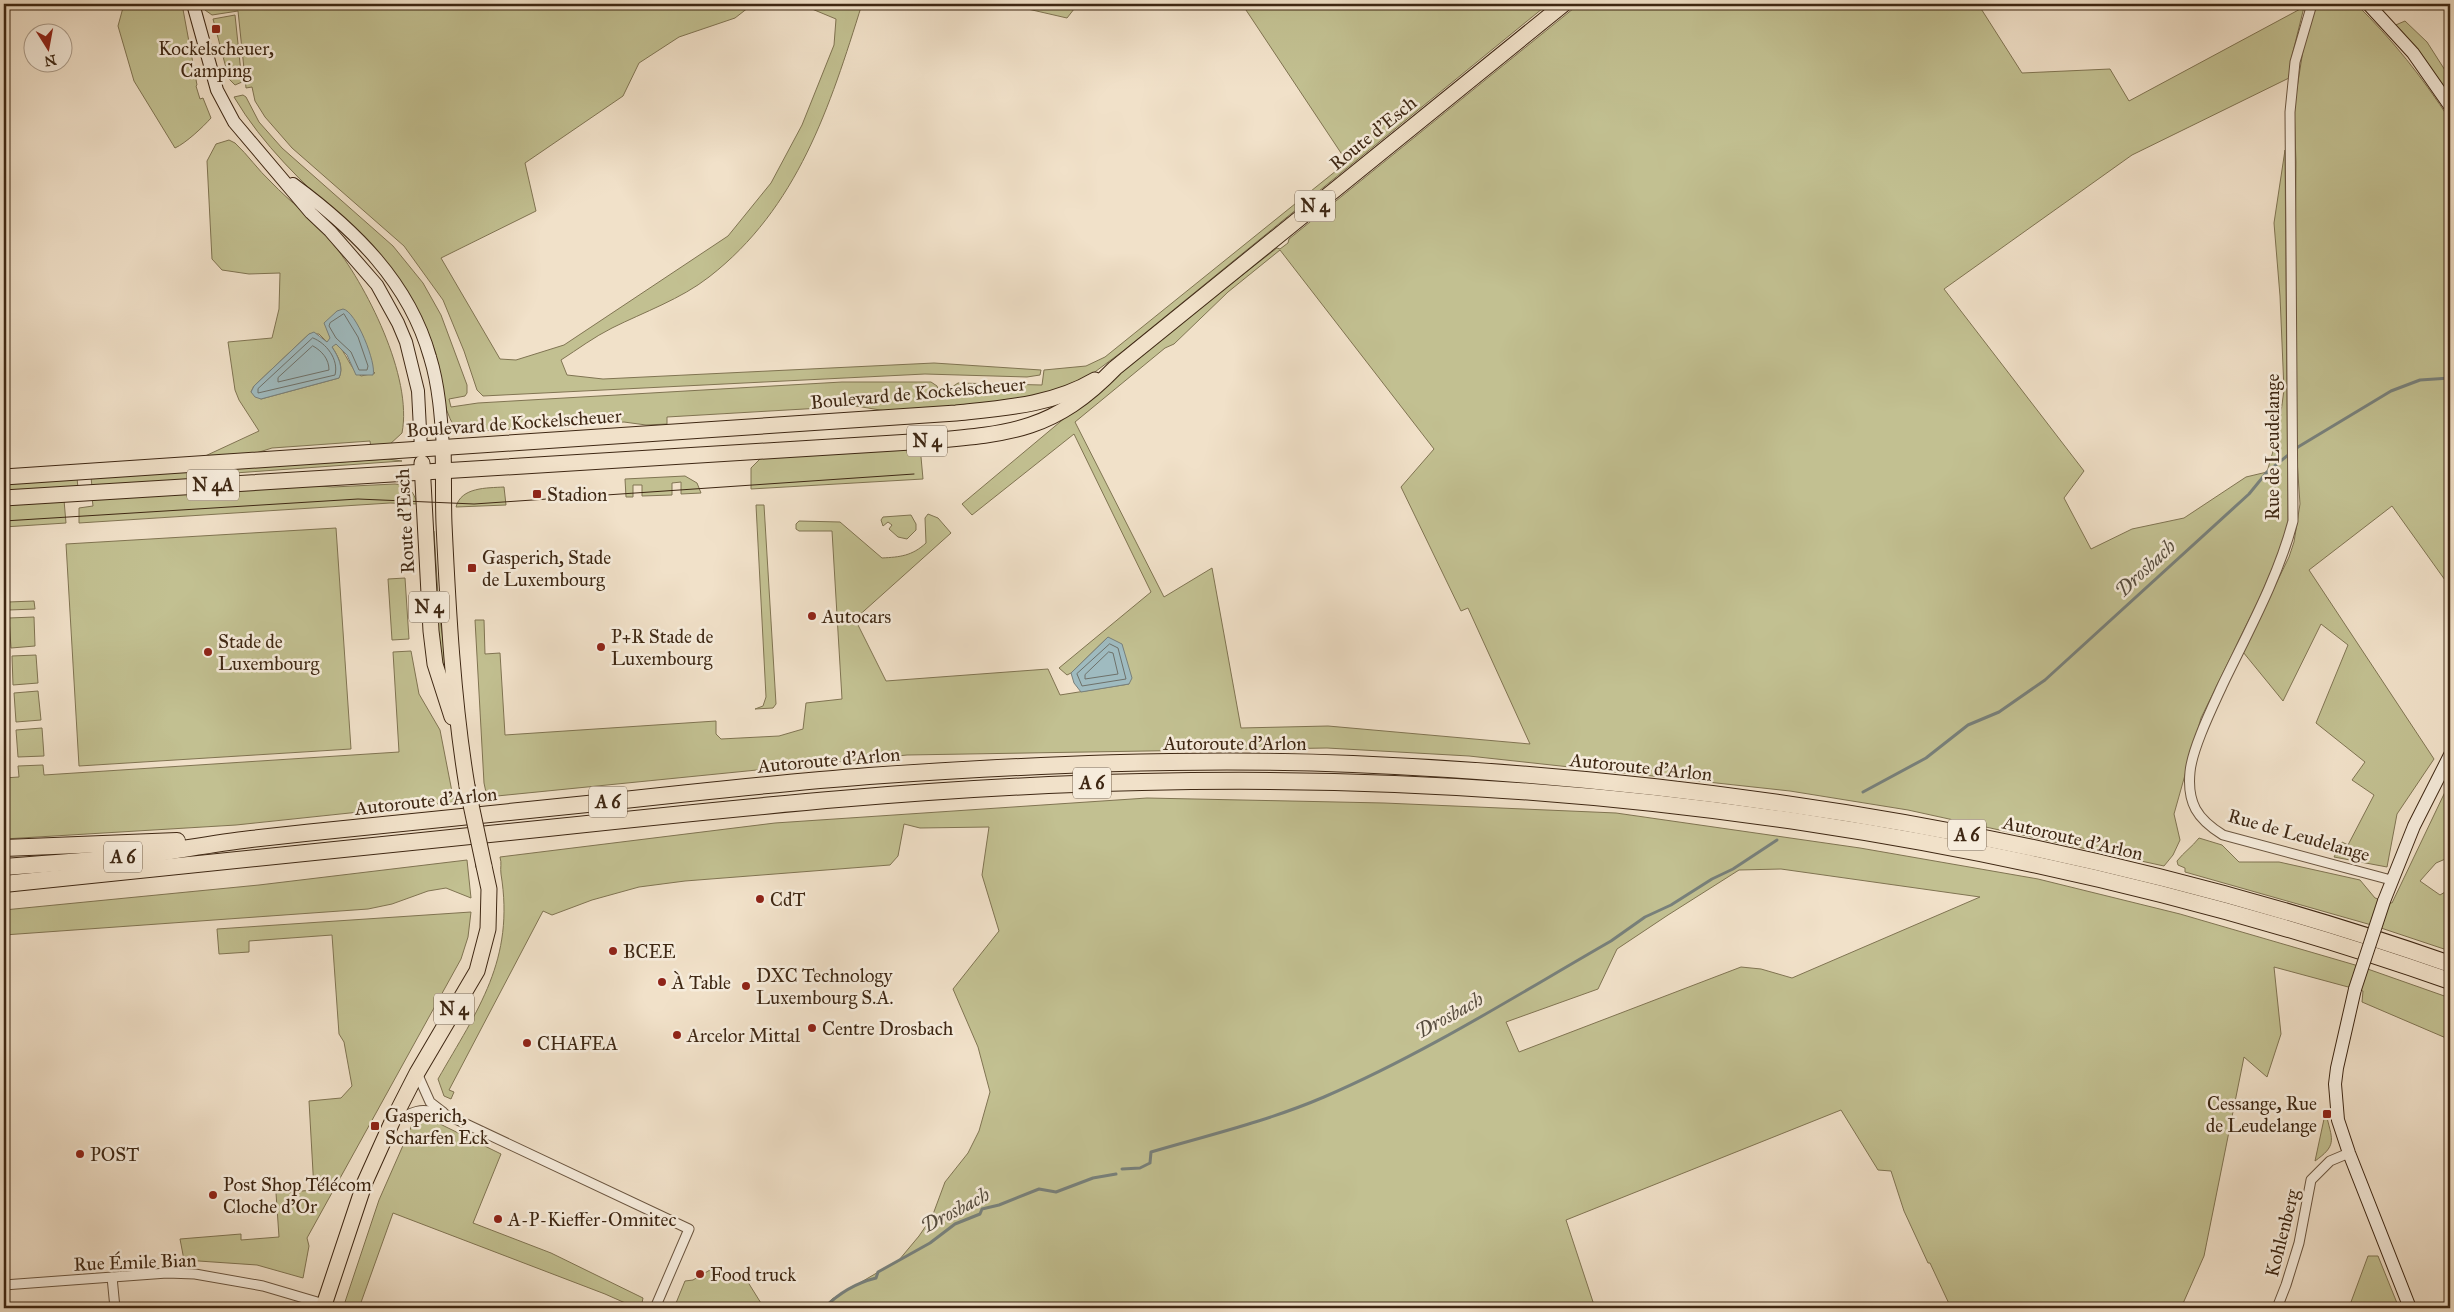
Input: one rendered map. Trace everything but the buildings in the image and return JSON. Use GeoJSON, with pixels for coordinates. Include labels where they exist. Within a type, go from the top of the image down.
{"type":"FeatureCollection","features":[{"type":"Feature","properties":{"kind":"highway","name":"Autoroute d'Arlon"},"geometry":{"type":"LineString","coordinates":[[4,868],[132,856],[242,840],[871,776],[1162,763],[1353,764],[1594,781],[1712,794],[1902,822],[2031,848],[2158,878],[2281,911],[2450,964]]}},
{"type":"Feature","properties":{"kind":"highway","name":"Autoroute d'Arlon"},"geometry":{"type":"LineString","coordinates":[[4,884],[860,797],[1041,785],[1144,782],[1315,781],[1402,784],[1593,797],[1711,811],[1899,839],[2028,864],[2154,893],[2276,926],[2450,981]]}},
{"type":"Feature","properties":{"kind":"highway"},"geometry":{"type":"LineString","coordinates":[[4,848],[129,842],[242,840]]}},
{"type":"Feature","properties":{"kind":"main road"},"geometry":{"type":"LineString","coordinates":[[193,4],[221,100],[245,136],[377,285],[398,324],[406,342],[418,390],[422,449]]}},
{"type":"Feature","properties":{"kind":"main road","name":"Route d'Esch"},"geometry":{"type":"LineString","coordinates":[[1115,368],[1564,4]]}},
{"type":"Feature","properties":{"kind":"main road"},"geometry":{"type":"LineString","coordinates":[[2368,4],[2413,53],[2450,106]]}},
{"type":"Feature","properties":{"kind":"main road"},"geometry":{"type":"LineString","coordinates":[[276,172],[340,221],[378,259],[396,282],[412,309],[430,356],[439,400],[443,448]]}},
{"type":"Feature","properties":{"kind":"main road","name":"Boulevard de Kockelscheuer"},"geometry":{"type":"LineString","coordinates":[[4,477],[997,409],[1062,396],[1115,368]]}},
{"type":"Feature","properties":{"kind":"main road","name":"N 4"},"geometry":{"type":"LineString","coordinates":[[422,472],[991,436],[1037,424],[1058,415],[1094,389],[1115,368]]}},
{"type":"Feature","properties":{"kind":"main road","name":"Route d'Esch"},"geometry":{"type":"LineString","coordinates":[[323,1306],[365,1182],[392,1122],[417,1072],[477,971],[485,948],[490,910],[489,889],[467,786],[459,737],[444,527],[443,448]]}},
{"type":"Feature","properties":{"kind":"main road","name":"Route d'Esch"},"geometry":{"type":"LineString","coordinates":[[422,449],[431,631],[435,664],[459,737]]}},
{"type":"Feature","properties":{"kind":"main road","name":"N 4A"},"geometry":{"type":"LineString","coordinates":[[4,498],[422,472]]}},
{"type":"Feature","properties":{"kind":"main road"},"geometry":{"type":"LineString","coordinates":[[2410,1308],[2348,1153],[2338,1120],[2335,1084],[2355,989],[2384,901],[2414,826],[2445,776],[2450,755]]}},
{"type":"Feature","properties":{"kind":"street","name":"Rue de Leudelange"},"geometry":{"type":"LineString","coordinates":[[2312,4],[2296,62],[2290,112],[2294,509],[2282,558],[2206,720],[2190,770],[2195,810],[2205,824],[2223,835],[2392,880]]}},
{"type":"Feature","properties":{"kind":"street"},"geometry":{"type":"LineString","coordinates":[[417,1072],[430,1102],[447,1115]]}},
{"type":"Feature","properties":{"kind":"street"},"geometry":{"type":"LineString","coordinates":[[392,1122],[416,1110],[426,1109],[447,1115],[689,1229],[656,1308]]}},
{"type":"Feature","properties":{"kind":"street","name":"Kohlenberg"},"geometry":{"type":"LineString","coordinates":[[2277,1308],[2299,1243],[2311,1180],[2330,1161],[2348,1153]]}},
{"type":"Feature","properties":{"kind":"street","name":"Rue Émile Bian"},"geometry":{"type":"LineString","coordinates":[[4,1285],[112,1277],[195,1274],[263,1286],[323,1306]]}},
{"type":"Feature","properties":{"kind":"street"},"geometry":{"type":"LineString","coordinates":[[112,1277],[115,1308]]}},
{"type":"Feature","properties":{"kind":"shaded area"},"geometry":{"type":"Polygon","coordinates":[[[124,4],[182,4],[196,86],[200,99],[203,98],[211,118],[189,139],[175,148],[134,81],[118,26],[124,4]]]}},
{"type":"Feature","properties":{"kind":"shaded area"},"geometry":{"type":"Polygon","coordinates":[[[202,4],[753,4],[735,18],[679,37],[639,63],[623,96],[525,163],[536,211],[441,258],[500,359],[516,360],[564,345],[728,236],[771,183],[802,125],[834,45],[836,19],[800,4],[862,4],[837,80],[807,153],[788,187],[766,220],[740,250],[698,285],[674,299],[592,339],[561,360],[567,375],[603,379],[934,363],[1041,370],[1040,375],[1027,377],[925,374],[483,396],[477,390],[464,351],[443,300],[404,246],[292,148],[265,117],[255,101],[252,87],[246,88],[238,11],[212,15],[205,10],[202,4]]]}},
{"type":"Feature","properties":{"kind":"shaded area"},"geometry":{"type":"Polygon","coordinates":[[[1006,4],[1078,4],[1067,18],[1006,4]]]}},
{"type":"Feature","properties":{"kind":"shaded area"},"geometry":{"type":"Polygon","coordinates":[[[1242,4],[1548,4],[1123,351],[1076,386],[1031,400],[886,411],[856,406],[667,417],[667,424],[646,425],[624,422],[464,432],[457,428],[450,419],[445,404],[436,357],[429,336],[415,306],[397,277],[376,252],[284,163],[245,115],[234,97],[243,95],[246,97],[259,122],[282,148],[393,246],[423,283],[441,315],[467,385],[465,396],[449,399],[451,407],[478,403],[842,382],[931,382],[937,386],[940,395],[950,395],[952,387],[958,383],[1042,385],[1044,370],[1086,366],[1105,357],[1347,162],[1242,4]]]}},
{"type":"Feature","properties":{"kind":"shaded area"},"geometry":{"type":"Polygon","coordinates":[[[1579,4],[1978,4],[2022,73],[2110,69],[2129,101],[2304,7],[2291,60],[2289,78],[2132,155],[1944,289],[2084,471],[2064,498],[2091,549],[2132,529],[2184,518],[2246,477],[2267,472],[2278,434],[2284,390],[2280,296],[2274,223],[2285,150],[2288,526],[2279,553],[2259,599],[2201,718],[2174,814],[2180,840],[2173,855],[2164,866],[1908,810],[1790,791],[1469,756],[1327,748],[907,755],[487,797],[484,783],[475,620],[484,620],[485,654],[500,653],[505,735],[716,721],[716,734],[721,739],[779,736],[803,729],[806,703],[842,699],[832,531],[799,531],[796,529],[796,524],[799,521],[840,522],[882,558],[906,555],[916,551],[926,543],[925,518],[928,514],[938,518],[951,533],[855,619],[886,681],[1048,669],[1060,695],[1129,684],[1108,637],[1071,673],[1067,675],[1059,668],[1151,592],[1074,434],[972,515],[962,504],[1146,350],[1277,248],[1280,249],[1288,243],[1289,239],[1579,4]],[[1280,250],[1228,292],[1174,344],[1165,348],[1075,422],[1164,597],[1212,568],[1241,728],[1328,726],[1530,744],[1468,608],[1461,611],[1401,487],[1434,449],[1280,250]]]}},
{"type":"Feature","properties":{"kind":"shaded area"},"geometry":{"type":"Polygon","coordinates":[[[2316,4],[2356,4],[2406,59],[2450,120],[2450,587],[2392,506],[2309,570],[2434,759],[2397,814],[2387,867],[2334,857],[2342,842],[2348,845],[2374,795],[2352,780],[2365,762],[2316,723],[2348,645],[2321,624],[2283,701],[2243,652],[2289,557],[2294,542],[2300,504],[2294,415],[2296,162],[2294,107],[2304,44],[2316,4]]]}},
{"type":"Feature","properties":{"kind":"shaded area"},"geometry":{"type":"Polygon","coordinates":[[[235,15],[242,82],[235,85],[229,79],[213,19],[235,15]]]}},
{"type":"Feature","properties":{"kind":"shaded area"},"geometry":{"type":"Polygon","coordinates":[[[2405,21],[2427,42],[2450,78],[2450,106],[2391,27],[2405,21]]]}},
{"type":"Feature","properties":{"kind":"shaded area"},"geometry":{"type":"Polygon","coordinates":[[[229,140],[235,143],[266,177],[324,233],[345,259],[358,281],[384,332],[394,359],[400,385],[404,410],[402,433],[389,445],[371,448],[370,441],[272,448],[253,454],[203,457],[259,431],[239,400],[235,390],[228,342],[272,338],[279,309],[280,273],[249,274],[222,270],[212,259],[207,161],[216,144],[229,140]],[[309,334],[254,386],[251,392],[261,399],[339,378],[341,366],[332,347],[336,343],[357,373],[361,376],[375,373],[331,338],[327,342],[319,334],[309,334]]]}},
{"type":"Feature","properties":{"kind":"shaded area"},"geometry":{"type":"Polygon","coordinates":[[[920,446],[923,479],[751,489],[751,468],[762,457],[920,446]]]}},
{"type":"Feature","properties":{"kind":"shaded area"},"geometry":{"type":"Polygon","coordinates":[[[388,459],[402,461],[221,474],[194,480],[92,487],[91,477],[388,459]]]}},
{"type":"Feature","properties":{"kind":"shaded area"},"geometry":{"type":"Polygon","coordinates":[[[685,476],[697,483],[701,493],[681,494],[681,482],[672,483],[672,495],[642,496],[642,485],[633,485],[633,497],[626,497],[625,479],[685,476]]]}},
{"type":"Feature","properties":{"kind":"shaded area"},"geometry":{"type":"Polygon","coordinates":[[[77,478],[78,488],[4,493],[4,483],[77,478]]]}},
{"type":"Feature","properties":{"kind":"shaded area"},"geometry":{"type":"Polygon","coordinates":[[[395,484],[410,490],[417,504],[390,503],[79,523],[79,508],[93,506],[92,497],[306,485],[333,487],[395,484]]]}},
{"type":"Feature","properties":{"kind":"shaded area"},"geometry":{"type":"Polygon","coordinates":[[[504,487],[506,505],[456,507],[459,500],[469,492],[483,488],[504,487]]]}},
{"type":"Feature","properties":{"kind":"shaded area"},"geometry":{"type":"Polygon","coordinates":[[[64,500],[66,523],[4,527],[4,503],[64,500]]]}},
{"type":"Feature","properties":{"kind":"shaded area"},"geometry":{"type":"Polygon","coordinates":[[[756,505],[764,505],[776,704],[773,708],[755,709],[763,706],[766,697],[756,505]]]}},
{"type":"Feature","properties":{"kind":"shaded area"},"geometry":{"type":"Polygon","coordinates":[[[911,515],[916,524],[916,530],[907,539],[898,537],[889,529],[892,525],[888,522],[883,526],[881,520],[883,517],[911,515]]]}},
{"type":"Feature","properties":{"kind":"shaded area","name":"Stade de Luxembourg"},"geometry":{"type":"Polygon","coordinates":[[[336,528],[351,749],[79,766],[66,544],[336,528]]]}},
{"type":"Feature","properties":{"kind":"shaded area"},"geometry":{"type":"Polygon","coordinates":[[[430,531],[434,531],[439,612],[448,676],[445,677],[439,652],[430,531]]]}},
{"type":"Feature","properties":{"kind":"shaded area"},"geometry":{"type":"Polygon","coordinates":[[[405,578],[409,639],[392,640],[388,579],[405,578]]]}},
{"type":"Feature","properties":{"kind":"shaded area"},"geometry":{"type":"Polygon","coordinates":[[[34,601],[35,609],[9,610],[8,602],[34,601]]]}},
{"type":"Feature","properties":{"kind":"shaded area"},"geometry":{"type":"Polygon","coordinates":[[[34,617],[35,646],[11,648],[9,618],[34,617]]]}},
{"type":"Feature","properties":{"kind":"shaded area"},"geometry":{"type":"Polygon","coordinates":[[[411,651],[419,694],[440,730],[454,802],[236,825],[4,839],[4,778],[19,777],[18,766],[43,765],[44,775],[399,752],[393,652],[411,651]]]}},
{"type":"Feature","properties":{"kind":"shaded area"},"geometry":{"type":"Polygon","coordinates":[[[36,655],[38,683],[13,685],[12,656],[36,655]]]}},
{"type":"Feature","properties":{"kind":"shaded area"},"geometry":{"type":"Polygon","coordinates":[[[38,691],[41,720],[16,722],[14,693],[38,691]]]}},
{"type":"Feature","properties":{"kind":"shaded area"},"geometry":{"type":"Polygon","coordinates":[[[42,728],[44,756],[18,757],[16,730],[42,728]]]}},
{"type":"Feature","properties":{"kind":"shaded area"},"geometry":{"type":"Polygon","coordinates":[[[2450,790],[2450,857],[2436,863],[2420,881],[2440,895],[2450,889],[2450,951],[2375,926],[2185,872],[2185,868],[2178,865],[2177,861],[2199,838],[2222,845],[2239,862],[2279,862],[2360,880],[2375,898],[2392,903],[2445,792],[2450,790]]]}},
{"type":"Feature","properties":{"kind":"shaded area"},"geometry":{"type":"Polygon","coordinates":[[[1147,798],[1384,803],[1616,813],[1860,848],[2038,879],[2180,914],[2362,967],[2450,998],[2450,1049],[2446,1038],[2362,1002],[2363,991],[2274,967],[2281,1034],[2267,1077],[2244,1057],[2204,1256],[2181,1308],[1951,1308],[1904,1211],[1891,1171],[1878,1170],[1841,1110],[1566,1220],[1595,1308],[824,1308],[832,1299],[899,1260],[932,1217],[945,1182],[968,1153],[979,1131],[990,1092],[978,1047],[953,989],[999,931],[982,875],[989,827],[920,828],[904,824],[898,856],[890,865],[685,881],[639,887],[592,900],[552,915],[543,911],[449,1090],[454,1092],[451,1099],[444,1096],[438,1079],[479,1006],[498,958],[503,932],[504,905],[500,857],[775,823],[1147,798]],[[1781,869],[1739,870],[1617,949],[1598,989],[1506,1022],[1519,1052],[1741,967],[1761,969],[1792,978],[1980,897],[1781,869]]]}},
{"type":"Feature","properties":{"kind":"shaded area"},"geometry":{"type":"Polygon","coordinates":[[[467,860],[471,898],[446,888],[428,891],[392,904],[368,909],[4,935],[4,910],[259,885],[467,860]]]}},
{"type":"Feature","properties":{"kind":"shaded area"},"geometry":{"type":"Polygon","coordinates":[[[471,912],[468,937],[461,959],[307,1238],[309,1246],[303,1278],[257,1265],[184,1260],[180,1239],[241,1234],[241,1240],[279,1237],[276,1193],[314,1190],[309,1101],[341,1098],[352,1086],[344,1042],[339,1034],[332,935],[249,941],[249,952],[219,954],[217,929],[471,912]]]}},
{"type":"Feature","properties":{"kind":"shaded area"},"geometry":{"type":"Polygon","coordinates":[[[2327,1118],[2331,1132],[2330,1147],[2315,1161],[2324,1119],[2327,1118]]]}},
{"type":"Feature","properties":{"kind":"shaded area"},"geometry":{"type":"Polygon","coordinates":[[[423,1119],[438,1123],[501,1154],[473,1223],[551,1253],[643,1298],[641,1308],[632,1308],[632,1306],[605,1294],[393,1213],[359,1308],[343,1308],[379,1200],[412,1125],[423,1119]]]}},
{"type":"Feature","properties":{"kind":"shaded area"},"geometry":{"type":"Polygon","coordinates":[[[2368,1256],[2378,1256],[2399,1308],[2360,1308],[2351,1302],[2368,1256]]]}},
{"type":"Feature","properties":{"kind":"shaded area"},"geometry":{"type":"Polygon","coordinates":[[[715,1267],[746,1279],[764,1308],[674,1308],[685,1281],[693,1280],[715,1267]]]}},
{"type":"Feature","properties":{"kind":"water"},"geometry":{"type":"Polygon","coordinates":[[[343,309],[354,319],[369,350],[373,375],[356,375],[347,355],[336,344],[332,347],[341,366],[339,378],[261,399],[255,397],[251,392],[254,386],[309,334],[314,332],[327,342],[330,338],[324,323],[337,311],[343,309]]]}},
{"type":"Feature","properties":{"kind":"water"},"geometry":{"type":"Polygon","coordinates":[[[1108,637],[1122,644],[1132,678],[1129,684],[1081,692],[1074,683],[1071,673],[1108,637]]]}},
{"type":"Feature","properties":{"kind":"waterway","name":"Drosbach"},"geometry":{"type":"LineString","coordinates":[[1863,792],[1926,758],[1968,725],[1999,712],[2045,680],[2249,494],[2267,472],[2298,447],[2391,391],[2420,380],[2450,378]]}},
{"type":"Feature","properties":{"kind":"waterway","name":"Drosbach"},"geometry":{"type":"LineString","coordinates":[[1122,1169],[1140,1168],[1150,1163],[1151,1152],[1303,1106],[1398,1062],[1470,1023],[1611,941],[1645,917],[1671,905],[1712,879],[1733,869],[1777,840]]}},
{"type":"Feature","properties":{"kind":"waterway","name":"Drosbach"},"geometry":{"type":"LineString","coordinates":[[824,1308],[848,1290],[876,1278],[878,1272],[930,1243],[955,1224],[980,1214],[982,1209],[999,1205],[1039,1189],[1056,1192],[1093,1178],[1116,1174]]}},
{"type":"Feature","properties":{"kind":"tram line"},"geometry":{"type":"LineString","coordinates":[[4,521],[358,499],[474,504],[914,474]]}},
{"type":"Feature","properties":{"kind":"place","name":"Kockelscheuer, Camping"},"geometry":{"type":"Point","coordinates":[216,29]}},
{"type":"Feature","properties":{"kind":"place","name":"Stadion"},"geometry":{"type":"Point","coordinates":[537,494]}},
{"type":"Feature","properties":{"kind":"place","name":"Gasperich, Stade de Luxembourg"},"geometry":{"type":"Point","coordinates":[472,568]}},
{"type":"Feature","properties":{"kind":"place","name":"Autocars"},"geometry":{"type":"Point","coordinates":[812,616]}},
{"type":"Feature","properties":{"kind":"place","name":"P+R Stade de Luxembourg"},"geometry":{"type":"Point","coordinates":[601,647]}},
{"type":"Feature","properties":{"kind":"place","name":"Stade de Luxembourg"},"geometry":{"type":"Point","coordinates":[208,652]}},
{"type":"Feature","properties":{"kind":"place","name":"CdT"},"geometry":{"type":"Point","coordinates":[760,899]}},
{"type":"Feature","properties":{"kind":"place","name":"BCEE"},"geometry":{"type":"Point","coordinates":[613,951]}},
{"type":"Feature","properties":{"kind":"place","name":"À Table"},"geometry":{"type":"Point","coordinates":[662,982]}},
{"type":"Feature","properties":{"kind":"place","name":"DXC Technology Luxembourg S.A."},"geometry":{"type":"Point","coordinates":[746,986]}},
{"type":"Feature","properties":{"kind":"place","name":"Centre Drosbach"},"geometry":{"type":"Point","coordinates":[812,1028]}},
{"type":"Feature","properties":{"kind":"place","name":"Arcelor Mittal"},"geometry":{"type":"Point","coordinates":[677,1035]}},
{"type":"Feature","properties":{"kind":"place","name":"CHAFEA"},"geometry":{"type":"Point","coordinates":[527,1043]}},
{"type":"Feature","properties":{"kind":"place","name":"Cessange, Rue de Leudelange"},"geometry":{"type":"Point","coordinates":[2327,1114]}},
{"type":"Feature","properties":{"kind":"place","name":"Gasperich, Scharfen Eck"},"geometry":{"type":"Point","coordinates":[375,1126]}},
{"type":"Feature","properties":{"kind":"place","name":"POST"},"geometry":{"type":"Point","coordinates":[80,1154]}},
{"type":"Feature","properties":{"kind":"place","name":"Post Shop Télécom Cloche d'Or"},"geometry":{"type":"Point","coordinates":[213,1195]}},
{"type":"Feature","properties":{"kind":"place","name":"A-P-Kieffer-Omnitec"},"geometry":{"type":"Point","coordinates":[498,1219]}},
{"type":"Feature","properties":{"kind":"place","name":"Food truck"},"geometry":{"type":"Point","coordinates":[700,1274]}}]}
